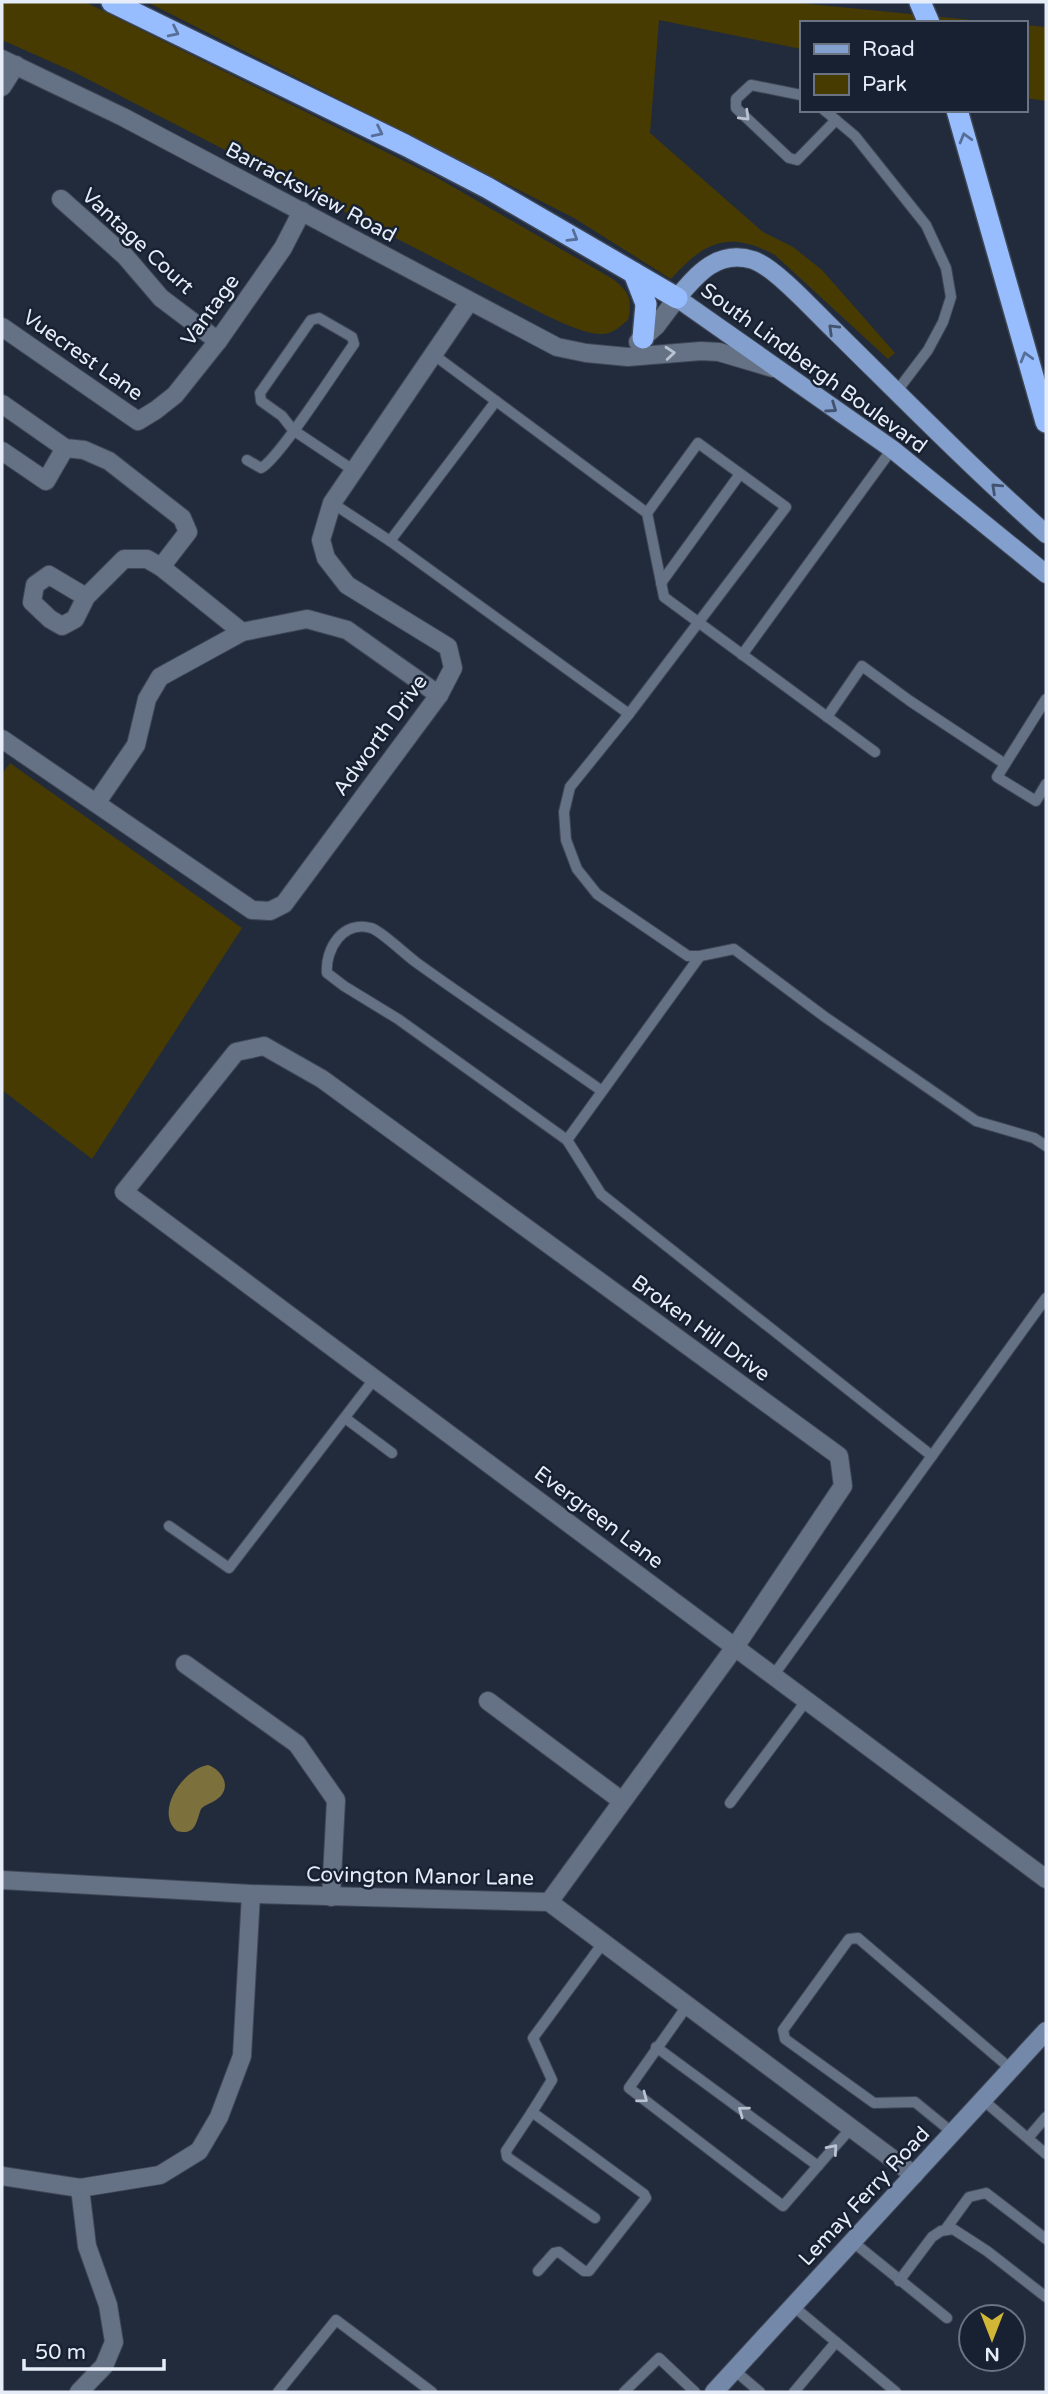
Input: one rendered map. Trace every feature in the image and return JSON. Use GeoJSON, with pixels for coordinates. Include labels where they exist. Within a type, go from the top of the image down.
{"type":"FeatureCollection","features":[{"type":"Feature","properties":{"kind":"highway"},"geometry":{"type":"LineString","coordinates":[[112,2],[488,188],[677,298]]}},
{"type":"Feature","properties":{"kind":"highway"},"geometry":{"type":"LineString","coordinates":[[920,2],[928,21]]}},
{"type":"Feature","properties":{"kind":"highway"},"geometry":{"type":"LineString","coordinates":[[958,112],[1046,422]]}},
{"type":"Feature","properties":{"kind":"highway"},"geometry":{"type":"LineString","coordinates":[[634,274],[646,304],[643,338]]}},
{"type":"Feature","properties":{"kind":"main road","name":"South Lindbergh Boulevard"},"geometry":{"type":"LineString","coordinates":[[1046,534],[763,265],[754,260],[731,258],[712,264],[696,275],[677,298],[892,449],[1046,574]]}},
{"type":"Feature","properties":{"kind":"main road","name":"Lemay Ferry Road"},"geometry":{"type":"LineString","coordinates":[[714,2392],[1046,2031]]}},
{"type":"Feature","properties":{"kind":"street"},"geometry":{"type":"LineString","coordinates":[[2,87],[9,62]]}},
{"type":"Feature","properties":{"kind":"street","name":"Barracksview Road"},"geometry":{"type":"LineString","coordinates":[[9,62],[123,117],[556,347],[628,358],[719,352],[776,369]]}},
{"type":"Feature","properties":{"kind":"street","name":"Vantage Court"},"geometry":{"type":"LineString","coordinates":[[61,199],[125,256],[161,298],[218,341]]}},
{"type":"Feature","properties":{"kind":"street","name":"Vantage"},"geometry":{"type":"LineString","coordinates":[[138,421],[175,395],[218,341],[283,248],[302,211]]}},
{"type":"Feature","properties":{"kind":"street","name":"Barracksview Road"},"geometry":{"type":"LineString","coordinates":[[602,355],[633,346],[656,326],[677,298]]}},
{"type":"Feature","properties":{"kind":"street","name":"Adworth Drive"},"geometry":{"type":"LineString","coordinates":[[2,740],[97,802],[252,910],[270,911],[284,904],[439,695],[453,668],[448,648],[347,585],[326,558],[321,540],[332,503],[469,302]]}},
{"type":"Feature","properties":{"kind":"street","name":"Vuecrest Lane"},"geometry":{"type":"LineString","coordinates":[[2,327],[138,421]]}},
{"type":"Feature","properties":{"kind":"street"},"geometry":{"type":"LineString","coordinates":[[2,404],[65,448],[84,450],[109,461],[182,518],[188,532],[161,567]]}},
{"type":"Feature","properties":{"kind":"street"},"geometry":{"type":"LineString","coordinates":[[2,451],[46,481],[65,448]]}},
{"type":"Feature","properties":{"kind":"street"},"geometry":{"type":"LineString","coordinates":[[86,597],[124,559],[147,559],[161,567],[242,632]]}},
{"type":"Feature","properties":{"kind":"street"},"geometry":{"type":"LineString","coordinates":[[97,802],[136,744],[147,699],[160,677],[242,632],[307,619],[347,630],[439,695]]}},
{"type":"Feature","properties":{"kind":"street","name":"Broken Hill Drive"},"geometry":{"type":"LineString","coordinates":[[124,1192],[236,1052],[264,1046],[322,1079],[839,1457],[843,1486],[735,1647],[549,1902]]}},
{"type":"Feature","properties":{"kind":"street","name":"Evergreen Lane"},"geometry":{"type":"LineString","coordinates":[[124,1192],[1046,1879]]}},
{"type":"Feature","properties":{"kind":"street"},"geometry":{"type":"LineString","coordinates":[[186,1664],[297,1744],[335,1800],[331,1897]]}},
{"type":"Feature","properties":{"kind":"street"},"geometry":{"type":"LineString","coordinates":[[488,1701],[622,1801]]}},
{"type":"Feature","properties":{"kind":"street","name":"Covington Manor Lane"},"geometry":{"type":"LineString","coordinates":[[2,1880],[251,1894],[549,1902],[914,2175]]}},
{"type":"Feature","properties":{"kind":"street"},"geometry":{"type":"LineString","coordinates":[[2,2176],[80,2188],[160,2175],[199,2151],[219,2117],[242,2056],[251,1894]]}},
{"type":"Feature","properties":{"kind":"street"},"geometry":{"type":"LineString","coordinates":[[79,2392],[104,2366],[114,2342],[108,2305],[87,2246],[80,2188]]}},
{"type":"Feature","properties":{"kind":"lane"},"geometry":{"type":"LineString","coordinates":[[800,95],[751,85],[736,99],[736,108],[789,158],[797,160],[836,120]]}},
{"type":"Feature","properties":{"kind":"lane"},"geometry":{"type":"LineString","coordinates":[[826,112],[855,135],[926,225],[946,268],[951,297],[943,322],[928,350],[897,391]]}},
{"type":"Feature","properties":{"kind":"lane"},"geometry":{"type":"LineString","coordinates":[[247,460],[261,468],[269,464],[293,430],[354,344],[352,337],[319,317],[312,320],[260,393],[261,401],[282,416],[293,430],[353,470]]}},
{"type":"Feature","properties":{"kind":"lane"},"geometry":{"type":"LineString","coordinates":[[434,355],[647,513],[664,597],[875,752]]}},
{"type":"Feature","properties":{"kind":"lane"},"geometry":{"type":"LineString","coordinates":[[390,541],[496,401]]}},
{"type":"Feature","properties":{"kind":"lane"},"geometry":{"type":"LineString","coordinates":[[647,513],[698,443],[786,507],[629,714],[570,787],[564,812],[566,840],[577,869],[597,894],[688,956],[734,949],[825,1017],[976,1121],[1034,1138],[1046,1146]]}},
{"type":"Feature","properties":{"kind":"lane"},"geometry":{"type":"LineString","coordinates":[[742,655],[892,449]]}},
{"type":"Feature","properties":{"kind":"lane"},"geometry":{"type":"LineString","coordinates":[[661,583],[740,474]]}},
{"type":"Feature","properties":{"kind":"lane"},"geometry":{"type":"LineString","coordinates":[[332,503],[390,541],[629,714]]}},
{"type":"Feature","properties":{"kind":"lane"},"geometry":{"type":"LineString","coordinates":[[827,717],[862,666],[1005,764]]}},
{"type":"Feature","properties":{"kind":"lane"},"geometry":{"type":"LineString","coordinates":[[1046,699],[997,777],[1035,801],[1046,785]]}},
{"type":"Feature","properties":{"kind":"lane"},"geometry":{"type":"LineString","coordinates":[[602,1091],[417,963],[372,928],[351,928],[335,940],[326,958],[327,973],[398,1019],[567,1140],[601,1194],[932,1455]]}},
{"type":"Feature","properties":{"kind":"lane"},"geometry":{"type":"LineString","coordinates":[[567,1140],[701,956]]}},
{"type":"Feature","properties":{"kind":"lane"},"geometry":{"type":"LineString","coordinates":[[773,1676],[1046,1298]]}},
{"type":"Feature","properties":{"kind":"lane"},"geometry":{"type":"LineString","coordinates":[[169,1526],[229,1568],[375,1378]]}},
{"type":"Feature","properties":{"kind":"lane"},"geometry":{"type":"LineString","coordinates":[[345,1418],[392,1453]]}},
{"type":"Feature","properties":{"kind":"lane"},"geometry":{"type":"LineString","coordinates":[[730,1803],[806,1701]]}},
{"type":"Feature","properties":{"kind":"lane"},"geometry":{"type":"LineString","coordinates":[[953,2133],[915,2102],[874,2103],[785,2039],[783,2030],[849,1939],[858,1938],[1011,2069]]}},
{"type":"Feature","properties":{"kind":"lane"},"geometry":{"type":"LineString","coordinates":[[595,2218],[507,2157],[506,2151],[552,2080],[533,2038],[603,1943]]}},
{"type":"Feature","properties":{"kind":"lane"},"geometry":{"type":"LineString","coordinates":[[687,2006],[629,2088],[783,2206],[851,2128]]}},
{"type":"Feature","properties":{"kind":"lane"},"geometry":{"type":"LineString","coordinates":[[656,2047],[818,2166]]}},
{"type":"Feature","properties":{"kind":"lane"},"geometry":{"type":"LineString","coordinates":[[983,2100],[1046,2154]]}},
{"type":"Feature","properties":{"kind":"lane"},"geometry":{"type":"LineString","coordinates":[[531,2112],[646,2198],[589,2271],[584,2272],[559,2252],[554,2253],[538,2271]]}},
{"type":"Feature","properties":{"kind":"lane"},"geometry":{"type":"LineString","coordinates":[[1028,2138],[1046,2117]]}},
{"type":"Feature","properties":{"kind":"lane"},"geometry":{"type":"LineString","coordinates":[[945,2230],[969,2197],[986,2193],[1046,2239]]}},
{"type":"Feature","properties":{"kind":"lane"},"geometry":{"type":"LineString","coordinates":[[899,2280],[932,2237],[953,2229],[1046,2297]]}},
{"type":"Feature","properties":{"kind":"lane"},"geometry":{"type":"LineString","coordinates":[[853,2242],[947,2318]]}},
{"type":"Feature","properties":{"kind":"lane"},"geometry":{"type":"LineString","coordinates":[[793,2306],[896,2392]]}},
{"type":"Feature","properties":{"kind":"lane"},"geometry":{"type":"LineString","coordinates":[[278,2392],[336,2320],[432,2392]]}},
{"type":"Feature","properties":{"kind":"lane"},"geometry":{"type":"LineString","coordinates":[[794,2392],[836,2342]]}},
{"type":"Feature","properties":{"kind":"lane"},"geometry":{"type":"LineString","coordinates":[[624,2392],[659,2358],[695,2392]]}},
{"type":"Feature","properties":{"kind":"lane"},"geometry":{"type":"LineString","coordinates":[[734,2370],[760,2392]]}},
{"type":"Feature","properties":{"kind":"green space"},"geometry":{"type":"Polygon","coordinates":[[[2,2],[85,2],[434,176],[613,279],[628,296],[628,320],[614,331],[604,334],[582,330],[555,319],[74,72],[2,40],[2,2]]]}},
{"type":"Feature","properties":{"kind":"green space"},"geometry":{"type":"Polygon","coordinates":[[[147,2],[789,2],[982,21],[800,21],[800,49],[659,20],[650,133],[763,232],[793,247],[822,270],[895,353],[888,359],[775,255],[758,247],[744,243],[718,244],[695,256],[671,279],[574,218],[147,2]]]}},
{"type":"Feature","properties":{"kind":"green space"},"geometry":{"type":"Polygon","coordinates":[[[1027,25],[1046,27],[1046,101],[1027,98],[1027,25]]]}},
{"type":"Feature","properties":{"kind":"green space"},"geometry":{"type":"Polygon","coordinates":[[[10,763],[242,928],[92,1159],[2,1090],[2,774],[10,763]]]}},
{"type":"Feature","properties":{"kind":"shaded area"},"geometry":{"type":"Polygon","coordinates":[[[208,1765],[222,1775],[224,1791],[216,1800],[201,1809],[192,1830],[177,1831],[171,1823],[169,1813],[174,1792],[189,1774],[208,1765]]]}}]}
